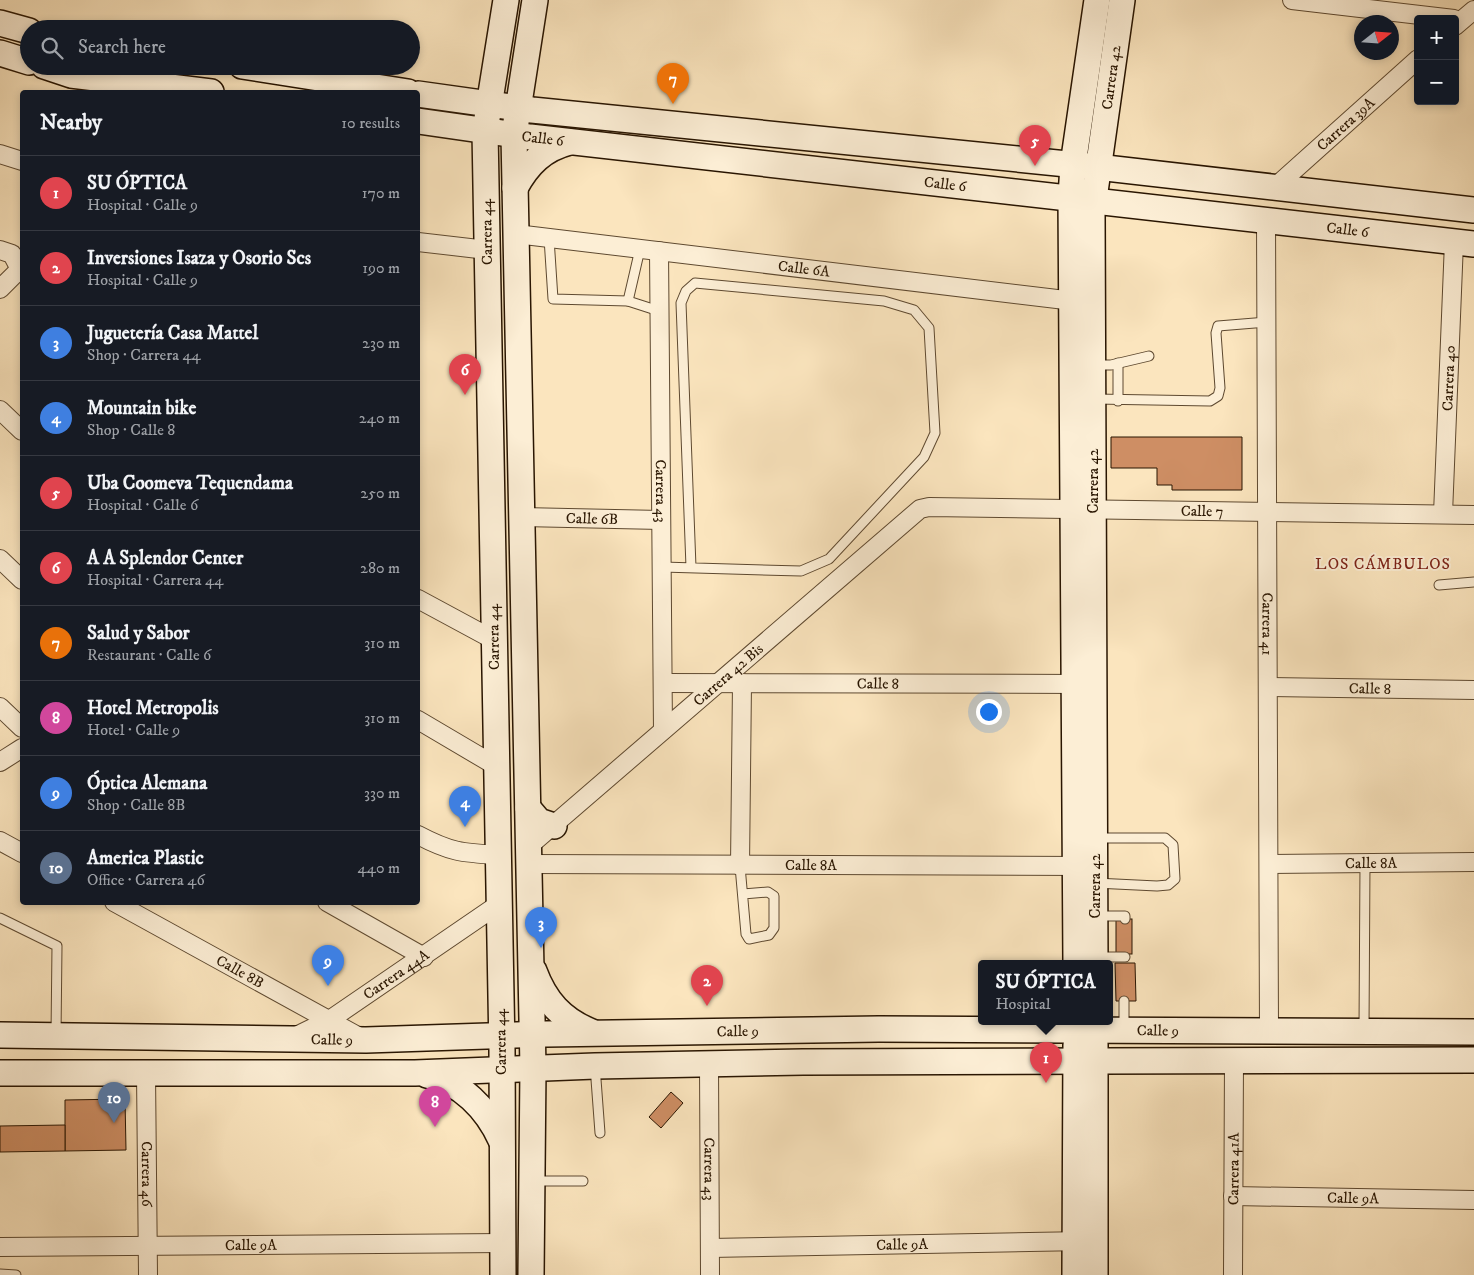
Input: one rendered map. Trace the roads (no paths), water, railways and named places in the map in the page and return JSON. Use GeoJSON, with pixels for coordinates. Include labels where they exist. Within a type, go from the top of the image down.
{"type":"FeatureCollection","features":[{"type":"Feature","properties":{"kind":"main road","name":"Carrera 44"},"geometry":{"type":"LineString","coordinates":[[503,1275],[502,1069],[485,131],[506,0]]}},
{"type":"Feature","properties":{"kind":"main road","name":"Carrera 44"},"geometry":{"type":"LineString","coordinates":[[531,1275],[533,1068],[514,135],[535,0]]}},
{"type":"Feature","properties":{"kind":"main road","name":"Carrera 42"},"geometry":{"type":"LineString","coordinates":[[1089,960],[1084,684],[1082,198],[1097,0]]}},
{"type":"Feature","properties":{"kind":"main road","name":"Carrera 42"},"geometry":{"type":"LineString","coordinates":[[1085,166],[1122,0]]}},
{"type":"Feature","properties":{"kind":"main road"},"geometry":{"type":"LineString","coordinates":[[0,23],[20,29]]}},
{"type":"Feature","properties":{"kind":"main road"},"geometry":{"type":"LineString","coordinates":[[0,53],[20,59]]}},
{"type":"Feature","properties":{"kind":"main road"},"geometry":{"type":"LineString","coordinates":[[444,98],[475,85],[496,67]]}},
{"type":"Feature","properties":{"kind":"main road"},"geometry":{"type":"LineString","coordinates":[[100,75],[197,90]]}},
{"type":"Feature","properties":{"kind":"main road"},"geometry":{"type":"LineString","coordinates":[[299,75],[395,90]]}},
{"type":"Feature","properties":{"kind":"main road","name":"Calle 6"},"geometry":{"type":"LineString","coordinates":[[420,94],[488,104],[1085,166],[1474,210]]}},
{"type":"Feature","properties":{"kind":"main road","name":"Calle 6"},"geometry":{"type":"LineString","coordinates":[[420,123],[1464,243]]}},
{"type":"Feature","properties":{"kind":"main road"},"geometry":{"type":"LineString","coordinates":[[515,188],[524,172],[536,159],[546,151],[572,141]]}},
{"type":"Feature","properties":{"kind":"main road"},"geometry":{"type":"LineString","coordinates":[[1221,181],[1274,220],[1348,196]]}},
{"type":"Feature","properties":{"kind":"main road","name":"Carrera 42"},"geometry":{"type":"LineString","coordinates":[[1083,303],[1092,366],[1092,399],[1084,510]]}},
{"type":"Feature","properties":{"kind":"main road"},"geometry":{"type":"LineString","coordinates":[[491,453],[498,460],[498,498],[508,511],[522,517]]}},
{"type":"Feature","properties":{"kind":"main road"},"geometry":{"type":"LineString","coordinates":[[495,717],[525,684]]}},
{"type":"Feature","properties":{"kind":"main road","name":"Carrera 42"},"geometry":{"type":"LineString","coordinates":[[1084,684],[1094,838],[1088,872],[1095,916],[1089,960]]}},
{"type":"Feature","properties":{"kind":"main road"},"geometry":{"type":"LineString","coordinates":[[528,808],[539,821],[554,826]]}},
{"type":"Feature","properties":{"kind":"main road"},"geometry":{"type":"LineString","coordinates":[[531,953],[541,988],[550,1004],[564,1017],[596,1033]]}},
{"type":"Feature","properties":{"kind":"main road"},"geometry":{"type":"LineString","coordinates":[[1075,1275],[1085,1240],[1086,1026]]}},
{"type":"Feature","properties":{"kind":"main road","name":"Calle 9"},"geometry":{"type":"LineString","coordinates":[[0,1035],[366,1040],[532,1034],[1086,1026],[1124,1031],[1269,1029],[1474,1032]]}},
{"type":"Feature","properties":{"kind":"main road"},"geometry":{"type":"LineString","coordinates":[[879,1029],[929,1062]]}},
{"type":"Feature","properties":{"kind":"main road"},"geometry":{"type":"LineString","coordinates":[[802,1062],[850,1030]]}},
{"type":"Feature","properties":{"kind":"main road","name":"Calle 9"},"geometry":{"type":"LineString","coordinates":[[0,1073],[414,1073],[595,1066],[802,1062],[1474,1060]]}},
{"type":"Feature","properties":{"kind":"main road"},"geometry":{"type":"LineString","coordinates":[[414,1073],[434,1077],[452,1084],[470,1097],[483,1109],[494,1125],[502,1143]]}},
{"type":"Feature","properties":{"kind":"main road"},"geometry":{"type":"LineString","coordinates":[[1085,1240],[1096,1275]]}},
{"type":"Feature","properties":{"kind":"street"},"geometry":{"type":"LineString","coordinates":[[1294,0],[1460,19]]}},
{"type":"Feature","properties":{"kind":"street","name":"Carrera 39A"},"geometry":{"type":"LineString","coordinates":[[1274,188],[1417,60]]}},
{"type":"Feature","properties":{"kind":"street"},"geometry":{"type":"LineString","coordinates":[[0,154],[20,160]]}},
{"type":"Feature","properties":{"kind":"street","name":"Carrera 41"},"geometry":{"type":"LineString","coordinates":[[1269,1029],[1267,322],[1274,220]]}},
{"type":"Feature","properties":{"kind":"street","name":"Calle 6A"},"geometry":{"type":"LineString","coordinates":[[516,234],[1083,303]]}},
{"type":"Feature","properties":{"kind":"street"},"geometry":{"type":"LineString","coordinates":[[420,242],[487,250]]}},
{"type":"Feature","properties":{"kind":"street","name":"Carrera 40"},"geometry":{"type":"LineString","coordinates":[[1443,514],[1464,243]]}},
{"type":"Feature","properties":{"kind":"street"},"geometry":{"type":"LineString","coordinates":[[0,250],[12,254],[20,270]]}},
{"type":"Feature","properties":{"kind":"street","name":"Carrera 43"},"geometry":{"type":"LineString","coordinates":[[659,251],[664,730]]}},
{"type":"Feature","properties":{"kind":"street"},"geometry":{"type":"LineString","coordinates":[[0,288],[20,273]]}},
{"type":"Feature","properties":{"kind":"street"},"geometry":{"type":"LineString","coordinates":[[0,410],[20,429]]}},
{"type":"Feature","properties":{"kind":"street","name":"Calle 7"},"geometry":{"type":"LineString","coordinates":[[929,507],[1474,515]]}},
{"type":"Feature","properties":{"kind":"street","name":"Carrera 42 Bis"},"geometry":{"type":"LineString","coordinates":[[529,856],[554,826],[664,730],[721,683],[920,509],[929,507]]}},
{"type":"Feature","properties":{"kind":"street","name":"Calle 6B"},"geometry":{"type":"LineString","coordinates":[[522,517],[661,520]]}},
{"type":"Feature","properties":{"kind":"street"},"geometry":{"type":"LineString","coordinates":[[0,559],[20,578]]}},
{"type":"Feature","properties":{"kind":"street"},"geometry":{"type":"LineString","coordinates":[[420,600],[494,640]]}},
{"type":"Feature","properties":{"kind":"street","name":"Calle 8"},"geometry":{"type":"LineString","coordinates":[[663,683],[1084,684]]}},
{"type":"Feature","properties":{"kind":"street"},"geometry":{"type":"LineString","coordinates":[[740,866],[742,683]]}},
{"type":"Feature","properties":{"kind":"street","name":"Calle 8"},"geometry":{"type":"LineString","coordinates":[[1268,687],[1474,690]]}},
{"type":"Feature","properties":{"kind":"street"},"geometry":{"type":"LineString","coordinates":[[0,707],[20,726]]}},
{"type":"Feature","properties":{"kind":"street"},"geometry":{"type":"LineString","coordinates":[[420,721],[496,766]]}},
{"type":"Feature","properties":{"kind":"street"},"geometry":{"type":"LineString","coordinates":[[0,762],[20,749]]}},
{"type":"Feature","properties":{"kind":"street"},"geometry":{"type":"LineString","coordinates":[[420,836],[443,848],[462,853],[498,856]]}},
{"type":"Feature","properties":{"kind":"street"},"geometry":{"type":"LineString","coordinates":[[0,841],[20,852]]}},
{"type":"Feature","properties":{"kind":"street","name":"Calle 8A"},"geometry":{"type":"LineString","coordinates":[[529,856],[740,866],[1088,872]]}},
{"type":"Feature","properties":{"kind":"street","name":"Calle 8A"},"geometry":{"type":"LineString","coordinates":[[1269,864],[1474,862]]}},
{"type":"Feature","properties":{"kind":"street","name":"Carrera 44A"},"geometry":{"type":"LineString","coordinates":[[289,1039],[331,1019],[499,904]]}},
{"type":"Feature","properties":{"kind":"street","name":"Calle 8B"},"geometry":{"type":"LineString","coordinates":[[120,905],[331,1019],[366,1040]]}},
{"type":"Feature","properties":{"kind":"street"},"geometry":{"type":"LineString","coordinates":[[332,905],[424,957]]}},
{"type":"Feature","properties":{"kind":"street","name":"Carrera 41A"},"geometry":{"type":"LineString","coordinates":[[1233,1275],[1234,1061]]}},
{"type":"Feature","properties":{"kind":"street","name":"Carrera 43"},"geometry":{"type":"LineString","coordinates":[[709,1064],[710,1275]]}},
{"type":"Feature","properties":{"kind":"street","name":"Carrera 46"},"geometry":{"type":"LineString","coordinates":[[146,1073],[148,1275]]}},
{"type":"Feature","properties":{"kind":"street","name":"Calle 9A"},"geometry":{"type":"LineString","coordinates":[[1233,1196],[1474,1200]]}},
{"type":"Feature","properties":{"kind":"street","name":"Calle 9A"},"geometry":{"type":"LineString","coordinates":[[710,1248],[1085,1240]]}},
{"type":"Feature","properties":{"kind":"street","name":"Calle 9A"},"geometry":{"type":"LineString","coordinates":[[0,1247],[503,1243]]}},
{"type":"Feature","properties":{"kind":"lane"},"geometry":{"type":"LineString","coordinates":[[549,238],[553,299],[628,301],[659,312]]}},
{"type":"Feature","properties":{"kind":"lane"},"geometry":{"type":"LineString","coordinates":[[628,301],[640,249]]}},
{"type":"Feature","properties":{"kind":"lane"},"geometry":{"type":"LineString","coordinates":[[662,566],[801,572],[829,559],[924,457],[935,433],[929,328],[914,310],[884,301],[695,283],[686,290],[681,303],[691,567]]}},
{"type":"Feature","properties":{"kind":"lane"},"geometry":{"type":"LineString","coordinates":[[1092,399],[1210,402],[1218,396],[1220,388],[1216,333],[1218,326],[1267,322]]}},
{"type":"Feature","properties":{"kind":"lane"},"geometry":{"type":"LineString","coordinates":[[1092,366],[1118,363],[1148,356]]}},
{"type":"Feature","properties":{"kind":"lane"},"geometry":{"type":"LineString","coordinates":[[1118,363],[1118,401]]}},
{"type":"Feature","properties":{"kind":"lane"},"geometry":{"type":"LineString","coordinates":[[1439,585],[1474,582]]}},
{"type":"Feature","properties":{"kind":"lane"},"geometry":{"type":"LineString","coordinates":[[1088,872],[1157,886],[1168,885],[1175,879],[1173,845],[1165,838],[1094,838]]}},
{"type":"Feature","properties":{"kind":"lane"},"geometry":{"type":"LineString","coordinates":[[1364,1030],[1365,863]]}},
{"type":"Feature","properties":{"kind":"lane"},"geometry":{"type":"LineString","coordinates":[[740,866],[746,934],[749,939],[769,936],[774,928],[774,896],[768,892],[743,894]]}},
{"type":"Feature","properties":{"kind":"lane"},"geometry":{"type":"LineString","coordinates":[[1095,916],[1124,916],[1125,919]]}},
{"type":"Feature","properties":{"kind":"lane"},"geometry":{"type":"LineString","coordinates":[[0,918],[57,946],[56,1035]]}},
{"type":"Feature","properties":{"kind":"lane"},"geometry":{"type":"LineString","coordinates":[[1107,960],[1125,958]]}},
{"type":"Feature","properties":{"kind":"lane"},"geometry":{"type":"LineString","coordinates":[[1124,1001],[1124,1031]]}},
{"type":"Feature","properties":{"kind":"lane"},"geometry":{"type":"LineString","coordinates":[[595,1066],[600,1133]]}},
{"type":"Feature","properties":{"kind":"lane"},"geometry":{"type":"LineString","coordinates":[[532,1182],[583,1181]]}},
{"type":"Feature","properties":{"kind":"lane"},"geometry":{"type":"LineString","coordinates":[[0,1274],[16,1275]]}},
{"type":"Feature","properties":{"kind":"place","name":"Salud y Sabor"},"geometry":{"type":"Point","coordinates":[673,104]}},
{"type":"Feature","properties":{"kind":"place","name":"Uba Coomeva Tequendama"},"geometry":{"type":"Point","coordinates":[1035,166]}},
{"type":"Feature","properties":{"kind":"place","name":"A A Splendor Center"},"geometry":{"type":"Point","coordinates":[465,395]}},
{"type":"Feature","properties":{"kind":"place","name":"Mountain bike"},"geometry":{"type":"Point","coordinates":[465,827]}},
{"type":"Feature","properties":{"kind":"place","name":"Juguetería Casa Mattel"},"geometry":{"type":"Point","coordinates":[541,948]}},
{"type":"Feature","properties":{"kind":"place","name":"Óptica Alemana"},"geometry":{"type":"Point","coordinates":[328,986]}},
{"type":"Feature","properties":{"kind":"place","name":"Inversiones Isaza y Osorio Scs"},"geometry":{"type":"Point","coordinates":[707,1006]}},
{"type":"Feature","properties":{"kind":"place","name":"SU ÓPTICA"},"geometry":{"type":"Point","coordinates":[1046,1083]}},
{"type":"Feature","properties":{"kind":"place","name":"America Plastic"},"geometry":{"type":"Point","coordinates":[114,1123]}},
{"type":"Feature","properties":{"kind":"place","name":"Hotel Metropolis"},"geometry":{"type":"Point","coordinates":[435,1127]}},
{"type":"Feature","properties":{"kind":"district","name":"LOS CÁMBULOS"},"geometry":{"type":"Point","coordinates":[1383,564]}}]}
